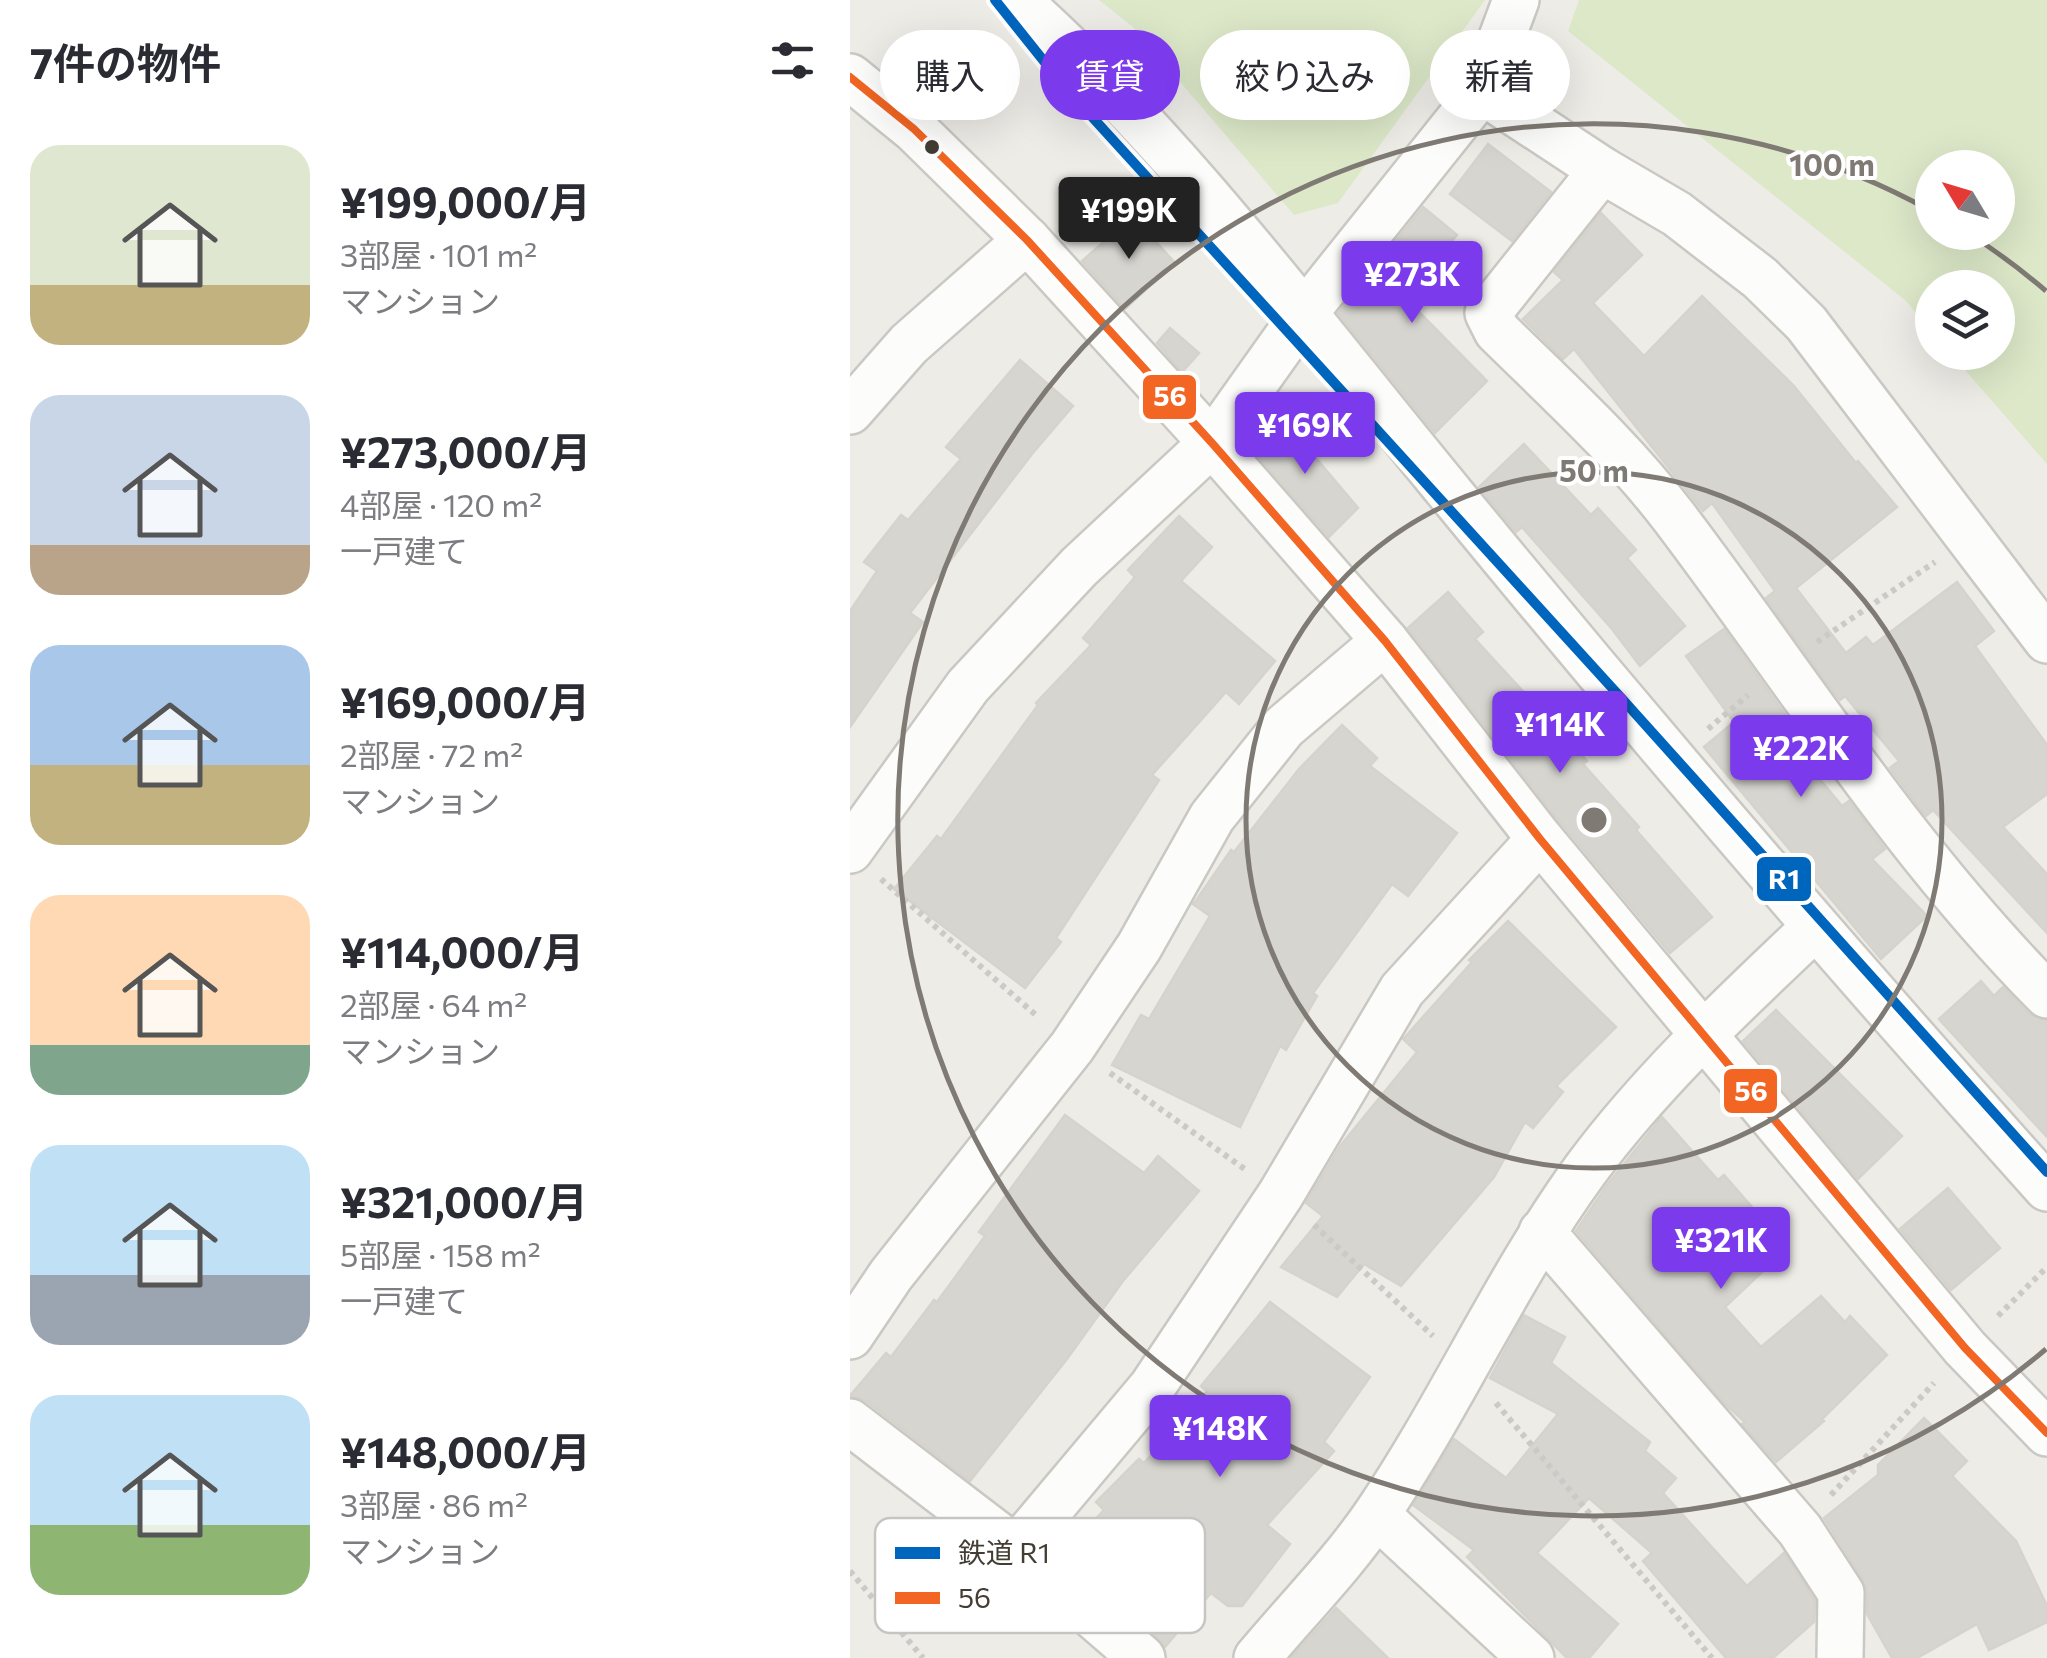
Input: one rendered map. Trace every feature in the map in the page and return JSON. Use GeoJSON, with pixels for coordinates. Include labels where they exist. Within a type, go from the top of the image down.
{"type":"FeatureCollection","features":[{"type":"Feature","properties":{"kind":"street"},"geometry":{"type":"LineString","coordinates":[[1018,0],[1084,59],[1232,228],[1815,927],[2047,1188]]}},
{"type":"Feature","properties":{"kind":"street"},"geometry":{"type":"LineString","coordinates":[[1505,30],[1516,0]]}},
{"type":"Feature","properties":{"kind":"street"},"geometry":{"type":"LineString","coordinates":[[850,77],[914,129],[1027,240],[1212,443],[1386,641],[1540,839],[1965,1348],[2047,1433]]}},
{"type":"Feature","properties":{"kind":"street"},"geometry":{"type":"LineString","coordinates":[[850,850],[968,686],[1079,568],[1212,443],[1303,315],[1459,120]]}},
{"type":"Feature","properties":{"kind":"street"},"geometry":{"type":"LineString","coordinates":[[1526,120],[1677,214],[1760,278],[1806,323],[2047,640]]}},
{"type":"Feature","properties":{"kind":"street"},"geometry":{"type":"LineString","coordinates":[[1602,170],[1488,313],[1497,330],[1616,450],[1672,515],[1906,834],[2002,949],[2047,994]]}},
{"type":"Feature","properties":{"kind":"street"},"geometry":{"type":"LineString","coordinates":[[850,411],[908,344],[1027,240]]}},
{"type":"Feature","properties":{"kind":"street"},"geometry":{"type":"LineString","coordinates":[[850,1336],[892,1275],[1072,1046],[1139,946],[1212,817],[1284,728],[1386,641]]}},
{"type":"Feature","properties":{"kind":"street"},"geometry":{"type":"LineString","coordinates":[[1043,1518],[1152,1388],[1282,1194],[1402,990],[1540,839]]}},
{"type":"Feature","properties":{"kind":"street"},"geometry":{"type":"LineString","coordinates":[[1257,1658],[1377,1515],[1467,1368],[1542,1232],[1590,1165],[1702,1035],[1815,927]]}},
{"type":"Feature","properties":{"kind":"street"},"geometry":{"type":"LineString","coordinates":[[1542,1232],[1800,1530],[1841,1593],[1840,1658]]}},
{"type":"Feature","properties":{"kind":"street"},"geometry":{"type":"LineString","coordinates":[[850,1422],[974,1518]]}},
{"type":"Feature","properties":{"kind":"street"},"geometry":{"type":"LineString","coordinates":[[1377,1515],[1531,1658]]}},
{"type":"Feature","properties":{"kind":"street"},"geometry":{"type":"LineString","coordinates":[[1113,1633],[1142,1658]]}},
{"type":"Feature","properties":{"kind":"path"},"geometry":{"type":"LineString","coordinates":[[1800,1530],[1965,1348],[2047,1268]]}},
{"type":"Feature","properties":{"kind":"path"},"geometry":{"type":"LineString","coordinates":[[850,1571],[875,1601]]}},
{"type":"Feature","properties":{"kind":"path"},"geometry":{"type":"LineString","coordinates":[[901,1633],[922,1658]]}},
{"type":"Feature","properties":{"kind":"green space"},"geometry":{"type":"Polygon","coordinates":[[[1099,0],[1485,0],[1463,30],[1430,30],[1430,76],[1410,104],[1410,30],[1200,30],[1200,105],[1180,82],[1180,30],[1133,27],[1099,0]]]}},
{"type":"Feature","properties":{"kind":"green space"},"geometry":{"type":"Polygon","coordinates":[[[1579,0],[2047,0],[2047,464],[1965,370],[2015,370],[2015,270],[1915,270],[1915,312],[1570,33],[1579,0]]]}},
{"type":"Feature","properties":{"kind":"green space"},"geometry":{"type":"Polygon","coordinates":[[[1213,120],[1398,120],[1338,203],[1294,215],[1213,120]]]}},
{"type":"Feature","properties":{"kind":"building"},"geometry":{"type":"Polygon","coordinates":[[[1488,144],[1551,192],[1512,241],[1450,194],[1488,144]]]}},
{"type":"Feature","properties":{"kind":"building"},"geometry":{"type":"Polygon","coordinates":[[[1423,207],[1457,235],[1407,294],[1416,309],[1487,381],[1435,433],[1338,313],[1423,207]]]}},
{"type":"Feature","properties":{"kind":"building"},"geometry":{"type":"Polygon","coordinates":[[[1601,213],[1642,255],[1593,303],[1644,356],[1702,296],[1794,386],[1897,507],[1796,588],[1846,653],[1866,637],[1873,645],[1957,582],[1994,631],[1975,646],[2047,745],[2047,794],[2003,827],[2047,874],[2047,933],[1933,810],[1926,816],[1890,768],[1899,761],[1845,696],[1840,700],[1766,598],[1775,591],[1712,503],[1703,511],[1574,349],[1563,359],[1523,319],[1563,280],[1554,272],[1601,213]]]}},
{"type":"Feature","properties":{"kind":"building"},"geometry":{"type":"Polygon","coordinates":[[[1133,216],[1175,263],[1125,309],[1082,261],[1133,216]]]}},
{"type":"Feature","properties":{"kind":"building"},"geometry":{"type":"Polygon","coordinates":[[[1170,328],[1199,353],[1182,372],[1157,343],[1170,328]]]}},
{"type":"Feature","properties":{"kind":"building"},"geometry":{"type":"Polygon","coordinates":[[[1020,360],[1073,406],[910,613],[923,622],[850,727],[850,611],[877,571],[864,562],[901,515],[908,520],[961,459],[946,447],[1020,360]]]}},
{"type":"Feature","properties":{"kind":"building"},"geometry":{"type":"Polygon","coordinates":[[[1283,419],[1358,508],[1329,537],[1250,447],[1283,419]]]}},
{"type":"Feature","properties":{"kind":"building"},"geometry":{"type":"Polygon","coordinates":[[[1524,444],[1591,515],[1598,508],[1636,550],[1627,558],[1685,626],[1640,666],[1522,527],[1516,532],[1479,487],[1524,444]]]}},
{"type":"Feature","properties":{"kind":"building"},"geometry":{"type":"Polygon","coordinates":[[[1179,516],[1212,547],[1181,581],[1275,661],[1239,704],[1226,692],[1152,775],[1159,780],[1056,938],[1061,942],[1025,988],[894,889],[937,836],[941,839],[1036,703],[1091,645],[1083,638],[1135,577],[1128,570],[1179,516]]]}},
{"type":"Feature","properties":{"kind":"building"},"geometry":{"type":"Polygon","coordinates":[[[1448,592],[1483,632],[1475,639],[1587,761],[1583,764],[1712,917],[1670,953],[1560,822],[1408,628],[1448,592]]]}},
{"type":"Feature","properties":{"kind":"building"},"geometry":{"type":"Polygon","coordinates":[[[1724,629],[1799,734],[1789,742],[1842,806],[1849,801],[1885,849],[1872,859],[1927,916],[1881,959],[1704,747],[1734,722],[1686,656],[1724,629]]]}},
{"type":"Feature","properties":{"kind":"building"},"geometry":{"type":"Polygon","coordinates":[[[1342,725],[1377,758],[1370,766],[1457,833],[1408,896],[1392,884],[1313,993],[1317,996],[1286,1050],[1280,1046],[1240,1127],[1112,1065],[1141,1015],[1149,1019],[1210,916],[1193,904],[1231,850],[1234,852],[1299,769],[1342,725]]]}},
{"type":"Feature","properties":{"kind":"building"},"geometry":{"type":"Polygon","coordinates":[[[1508,921],[1616,1027],[1556,1086],[1563,1092],[1533,1128],[1525,1122],[1494,1177],[1401,1286],[1364,1264],[1337,1297],[1281,1267],[1323,1216],[1306,1203],[1341,1145],[1417,1052],[1403,1039],[1472,962],[1469,960],[1508,921]]]}},
{"type":"Feature","properties":{"kind":"building"},"geometry":{"type":"Polygon","coordinates":[[[1981,981],[1994,996],[2003,987],[2029,1014],[2047,1020],[2047,1137],[1939,1019],[1981,981]]]}},
{"type":"Feature","properties":{"kind":"building"},"geometry":{"type":"Polygon","coordinates":[[[1776,1010],[1902,1136],[1858,1179],[1743,1041],[1776,1010]]]}},
{"type":"Feature","properties":{"kind":"building"},"geometry":{"type":"Polygon","coordinates":[[[1065,1115],[1144,1173],[1158,1156],[1199,1191],[1123,1281],[970,1481],[866,1401],[850,1396],[886,1353],[891,1357],[934,1300],[937,1302],[985,1236],[979,1232],[1065,1115]]]}},
{"type":"Feature","properties":{"kind":"building"},"geometry":{"type":"Polygon","coordinates":[[[1662,1117],[1718,1180],[1724,1175],[1765,1222],[1758,1229],[1781,1254],[1725,1307],[1761,1347],[1821,1296],[1845,1322],[1850,1316],[1887,1355],[1824,1421],[1776,1462],[1576,1231],[1662,1117]]]}},
{"type":"Feature","properties":{"kind":"building"},"geometry":{"type":"Polygon","coordinates":[[[1948,1188],[2000,1248],[1951,1290],[1900,1229],[1948,1188]]]}},
{"type":"Feature","properties":{"kind":"building"},"geometry":{"type":"Polygon","coordinates":[[[1270,1302],[1370,1377],[1324,1442],[1334,1451],[1267,1525],[1290,1544],[1242,1606],[1228,1606],[1211,1593],[1205,1600],[1205,1518],[1096,1518],[1104,1510],[1096,1502],[1139,1459],[1144,1463],[1207,1391],[1201,1386],[1270,1302]]]}},
{"type":"Feature","properties":{"kind":"building"},"geometry":{"type":"Polygon","coordinates":[[[1524,1315],[1565,1337],[1551,1363],[1650,1442],[1645,1451],[1676,1478],[1663,1493],[1747,1586],[1784,1553],[1815,1601],[1814,1622],[1773,1658],[1726,1658],[1643,1561],[1652,1553],[1589,1498],[1537,1553],[1618,1624],[1589,1658],[1567,1658],[1467,1557],[1474,1550],[1413,1505],[1454,1439],[1506,1478],[1558,1414],[1490,1378],[1524,1315]]]}},
{"type":"Feature","properties":{"kind":"building"},"geometry":{"type":"Polygon","coordinates":[[[1924,1418],[1967,1461],[1952,1476],[2016,1541],[2047,1606],[2047,1622],[1989,1650],[1977,1624],[1917,1658],[1892,1658],[1867,1614],[1863,1579],[1824,1518],[1878,1475],[1878,1465],[1924,1418]]]}},
{"type":"Feature","properties":{"kind":"building"},"geometry":{"type":"Polygon","coordinates":[[[1336,1608],[1388,1658],[1291,1658],[1336,1608]]]}},
{"type":"Feature","properties":{"kind":"building"},"geometry":{"type":"Polygon","coordinates":[[[1149,1633],[1177,1633],[1165,1647],[1149,1633]]]}},
{"type":"Feature","properties":{"kind":"rail line","name":"R1"},"geometry":{"type":"LineString","coordinates":[[995,0],[1063,85],[2047,1172]]}},
{"type":"Feature","properties":{"kind":"transit line","name":"56"},"geometry":{"type":"LineString","coordinates":[[850,77],[914,129],[1027,240],[1212,443],[1385,641],[1540,839],[1965,1348],[2047,1433]]}}]}
